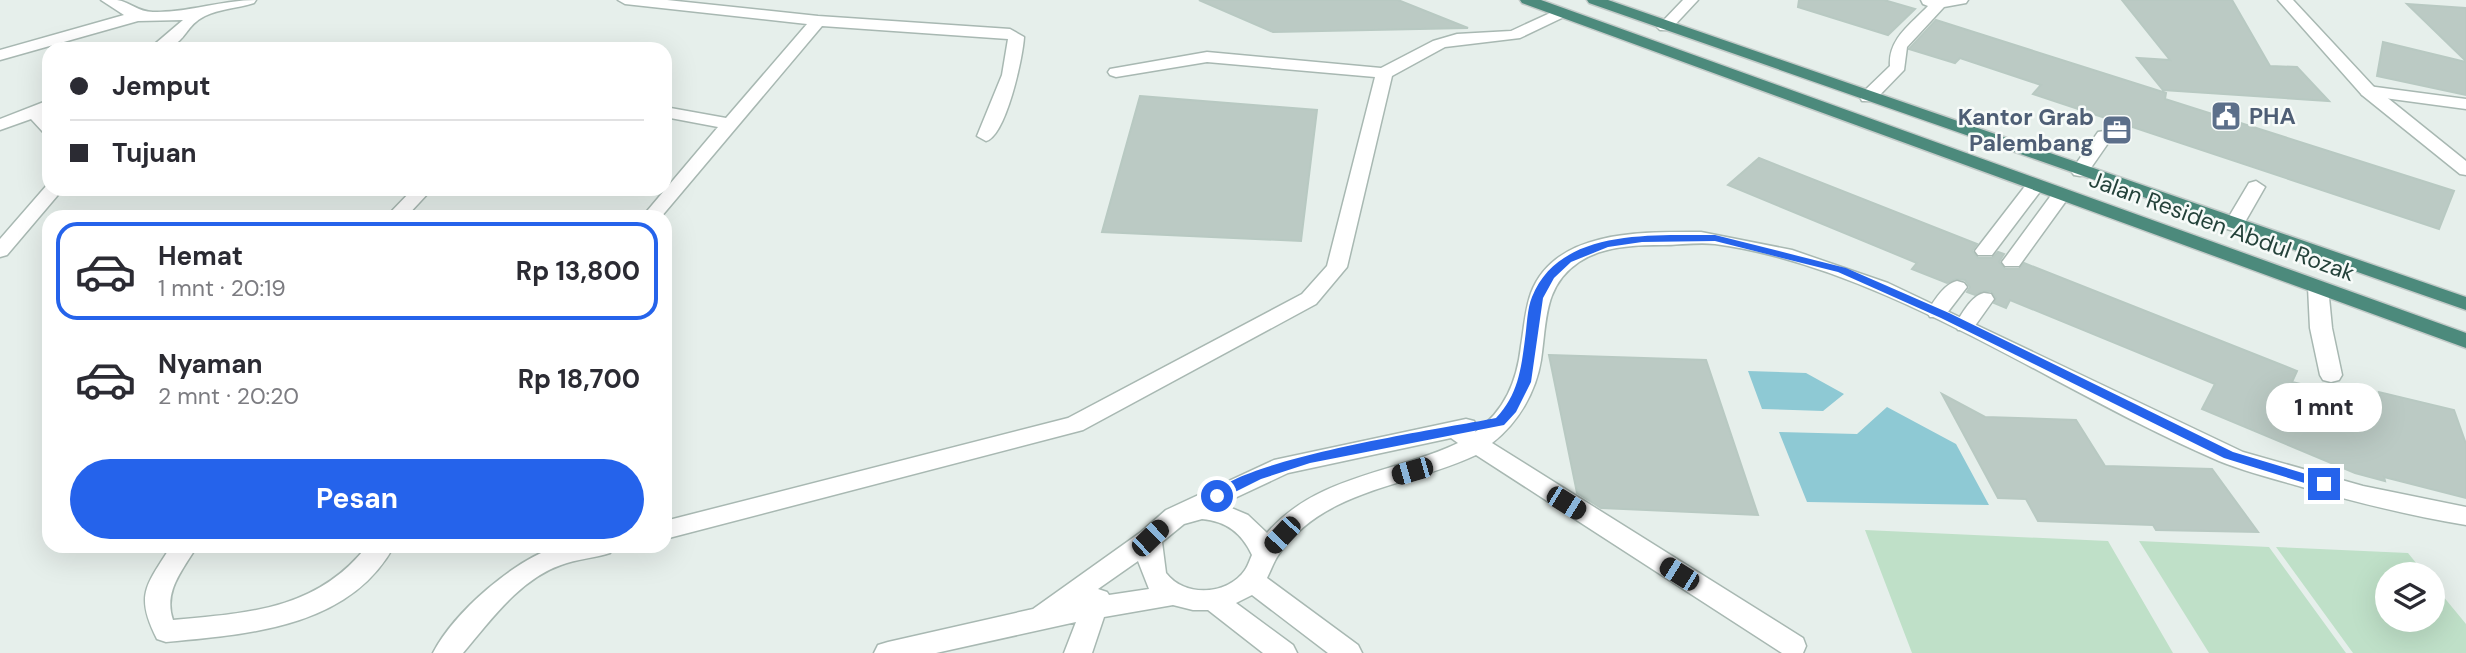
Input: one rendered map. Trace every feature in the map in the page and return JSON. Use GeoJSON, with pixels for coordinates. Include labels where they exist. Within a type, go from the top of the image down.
{"type":"FeatureCollection","features":[{"type":"Feature","properties":{"kind":"highway","name":"Jalan Residen Abdul Rozak"},"geometry":{"type":"LineString","coordinates":[[1527,0],[2466,341]]}},
{"type":"Feature","properties":{"kind":"highway","name":"Jalan Residen Abdul Rozak"},"geometry":{"type":"LineString","coordinates":[[1594,0],[1665,27],[2466,304]]}},
{"type":"Feature","properties":{"kind":"street"},"geometry":{"type":"LineString","coordinates":[[108,0],[136,16]]}},
{"type":"Feature","properties":{"kind":"street"},"geometry":{"type":"LineString","coordinates":[[43,42],[136,16],[196,16],[249,0]]}},
{"type":"Feature","properties":{"kind":"street"},"geometry":{"type":"LineString","coordinates":[[625,0],[818,20],[1010,34],[1016,37],[1010,77],[986,136]]}},
{"type":"Feature","properties":{"kind":"street"},"geometry":{"type":"LineString","coordinates":[[1665,27],[1691,0]]}},
{"type":"Feature","properties":{"kind":"street"},"geometry":{"type":"LineString","coordinates":[[1868,97],[1898,67],[1897,51],[1900,45],[1933,2],[1961,0]]}},
{"type":"Feature","properties":{"kind":"street"},"geometry":{"type":"LineString","coordinates":[[2285,0],[2368,91],[2466,170]]}},
{"type":"Feature","properties":{"kind":"street"},"geometry":{"type":"LineString","coordinates":[[1116,72],[1207,57],[1384,73],[1439,44],[1457,39],[1514,35],[1561,13]]}},
{"type":"Feature","properties":{"kind":"street"},"geometry":{"type":"LineString","coordinates":[[168,42],[196,16]]}},
{"type":"Feature","properties":{"kind":"street"},"geometry":{"type":"LineString","coordinates":[[672,192],[818,20]]}},
{"type":"Feature","properties":{"kind":"street"},"geometry":{"type":"LineString","coordinates":[[0,54],[42,42]]}},
{"type":"Feature","properties":{"kind":"street"},"geometry":{"type":"LineString","coordinates":[[672,528],[1075,424],[1308,299],[1337,267],[1384,73]]}},
{"type":"Feature","properties":{"kind":"street"},"geometry":{"type":"LineString","coordinates":[[2368,91],[2466,104]]}},
{"type":"Feature","properties":{"kind":"street"},"geometry":{"type":"LineString","coordinates":[[0,125],[42,108]]}},
{"type":"Feature","properties":{"kind":"street"},"geometry":{"type":"LineString","coordinates":[[672,113],[730,124]]}},
{"type":"Feature","properties":{"kind":"street"},"geometry":{"type":"LineString","coordinates":[[2080,171],[2104,136]]}},
{"type":"Feature","properties":{"kind":"street"},"geometry":{"type":"LineString","coordinates":[[1985,251],[2036,185]]}},
{"type":"Feature","properties":{"kind":"street"},"geometry":{"type":"LineString","coordinates":[[2234,225],[2256,187]]}},
{"type":"Feature","properties":{"kind":"street"},"geometry":{"type":"LineString","coordinates":[[2012,262],[2062,194]]}},
{"type":"Feature","properties":{"kind":"street"},"geometry":{"type":"LineString","coordinates":[[0,251],[48,196]]}},
{"type":"Feature","properties":{"kind":"street"},"geometry":{"type":"LineString","coordinates":[[402,210],[416,196]]}},
{"type":"Feature","properties":{"kind":"street"},"geometry":{"type":"LineString","coordinates":[[657,210],[669,196]]}},
{"type":"Feature","properties":{"kind":"street"},"geometry":{"type":"LineString","coordinates":[[1264,554],[1300,516],[1326,499],[1364,485],[1439,464],[1476,445],[1512,409],[1525,382],[1537,298],[1549,276],[1567,260],[1606,244],[1642,239],[1715,238],[1842,270],[1965,325],[2228,455],[2371,498],[2466,516]]}},
{"type":"Feature","properties":{"kind":"street"},"geometry":{"type":"LineString","coordinates":[[1937,312],[1957,287]]}},
{"type":"Feature","properties":{"kind":"street"},"geometry":{"type":"LineString","coordinates":[[2318,287],[2321,328],[2331,375]]}},
{"type":"Feature","properties":{"kind":"street"},"geometry":{"type":"LineString","coordinates":[[1965,325],[1984,299]]}},
{"type":"Feature","properties":{"kind":"street"},"geometry":{"type":"LineString","coordinates":[[1039,618],[1177,516],[1256,476],[1282,466],[1453,429],[1499,422]]}},
{"type":"Feature","properties":{"kind":"street"},"geometry":{"type":"LineString","coordinates":[[1453,429],[1793,646]]}},
{"type":"Feature","properties":{"kind":"street"},"geometry":{"type":"LineString","coordinates":[[1177,516],[1215,511],[1249,526],[1259,540],[1264,554],[1262,565],[1252,581],[1214,601]]}},
{"type":"Feature","properties":{"kind":"street"},"geometry":{"type":"LineString","coordinates":[[1150,538],[1150,567],[1160,584],[1173,595]]}},
{"type":"Feature","properties":{"kind":"street"},"geometry":{"type":"LineString","coordinates":[[180,553],[156,595],[155,615],[166,631],[253,622],[309,607],[353,580],[375,553]]}},
{"type":"Feature","properties":{"kind":"street"},"geometry":{"type":"LineString","coordinates":[[447,653],[481,612],[523,573],[545,561],[575,553]]}},
{"type":"Feature","properties":{"kind":"street"},"geometry":{"type":"LineString","coordinates":[[1078,653],[1108,568]]}},
{"type":"Feature","properties":{"kind":"street"},"geometry":{"type":"LineString","coordinates":[[1252,581],[1348,653]]}},
{"type":"Feature","properties":{"kind":"street"},"geometry":{"type":"LineString","coordinates":[[888,653],[1039,618],[1173,595],[1214,601],[1283,653]]}},
{"type":"Feature","properties":{"kind":"green space"},"geometry":{"type":"Polygon","coordinates":[[[1865,530],[2108,541],[2173,653],[1912,653],[1865,530]]]}},
{"type":"Feature","properties":{"kind":"green space"},"geometry":{"type":"Polygon","coordinates":[[[2139,541],[2269,547],[2346,653],[2209,653],[2139,541]]]}},
{"type":"Feature","properties":{"kind":"green space"},"geometry":{"type":"Polygon","coordinates":[[[2276,547],[2408,553],[2415,562],[2375,562],[2375,632],[2445,632],[2445,599],[2466,624],[2466,653],[2353,653],[2276,547]]]}},
{"type":"Feature","properties":{"kind":"water"},"geometry":{"type":"Polygon","coordinates":[[[1748,371],[1806,373],[1844,394],[1823,411],[1762,409],[1748,371]]]}},
{"type":"Feature","properties":{"kind":"water"},"geometry":{"type":"Polygon","coordinates":[[[1887,407],[1956,444],[1989,505],[1807,502],[1779,432],[1857,434],[1887,407]]]}},
{"type":"Feature","properties":{"kind":"building"},"geometry":{"type":"Polygon","coordinates":[[[1199,0],[1398,0],[1468,28],[1273,32],[1199,0]]]}},
{"type":"Feature","properties":{"kind":"building"},"geometry":{"type":"Polygon","coordinates":[[[1799,0],[1884,0],[1915,9],[1888,35],[1798,7],[1799,0]]]}},
{"type":"Feature","properties":{"kind":"building"},"geometry":{"type":"Polygon","coordinates":[[[2122,0],[2232,0],[2270,66],[2297,67],[2329,101],[2163,90],[2137,58],[2170,60],[2122,0]]]}},
{"type":"Feature","properties":{"kind":"building"},"geometry":{"type":"Polygon","coordinates":[[[2407,4],[2466,8],[2466,61],[2407,4]]]}},
{"type":"Feature","properties":{"kind":"building"},"geometry":{"type":"Polygon","coordinates":[[[1936,20],[2166,93],[2165,99],[2454,191],[2439,229],[2033,94],[2041,85],[1960,58],[1955,63],[1909,49],[1936,20]]]}},
{"type":"Feature","properties":{"kind":"building"},"geometry":{"type":"Polygon","coordinates":[[[2383,42],[2466,62],[2466,95],[2377,76],[2383,42]]]}},
{"type":"Feature","properties":{"kind":"building"},"geometry":{"type":"Polygon","coordinates":[[[1140,96],[1317,110],[1301,241],[1102,232],[1140,96]]]}},
{"type":"Feature","properties":{"kind":"building"},"geometry":{"type":"Polygon","coordinates":[[[1759,158],[1977,244],[1972,251],[1978,258],[1992,258],[1998,252],[2004,254],[1999,262],[2005,269],[2019,269],[2024,263],[2297,371],[2292,382],[2382,403],[2379,392],[2454,410],[2466,444],[2466,498],[2384,477],[2385,481],[2355,473],[2202,409],[2215,384],[2010,300],[2006,308],[1994,303],[1996,298],[1991,291],[1975,295],[1967,292],[1970,287],[1965,280],[1956,279],[1947,283],[1912,269],[1917,263],[1728,185],[1759,158]]]}},
{"type":"Feature","properties":{"kind":"building"},"geometry":{"type":"Polygon","coordinates":[[[1549,355],[1706,360],[1758,515],[1601,508],[1577,493],[1549,355]]]}},
{"type":"Feature","properties":{"kind":"building"},"geometry":{"type":"Polygon","coordinates":[[[1942,394],[1985,417],[2076,420],[2105,466],[2212,469],[2258,532],[2156,530],[2153,525],[2038,521],[2026,499],[1998,498],[1942,394]]]}},
{"type":"Feature","properties":{"kind":"place","name":"PHA"},"geometry":{"type":"Point","coordinates":[2226,116]}},
{"type":"Feature","properties":{"kind":"place","name":"Kantor Grab Palembang"},"geometry":{"type":"Point","coordinates":[2117,130]}},
{"type":"Feature","properties":{"kind":"route"},"geometry":{"type":"LineString","coordinates":[[1217,496],[1256,476],[1309,458],[1499,422],[1512,409],[1525,382],[1537,298],[1549,276],[1567,260],[1606,244],[1642,239],[1715,238],[1842,270],[1945,316],[2228,455],[2324,484]]}}]}
